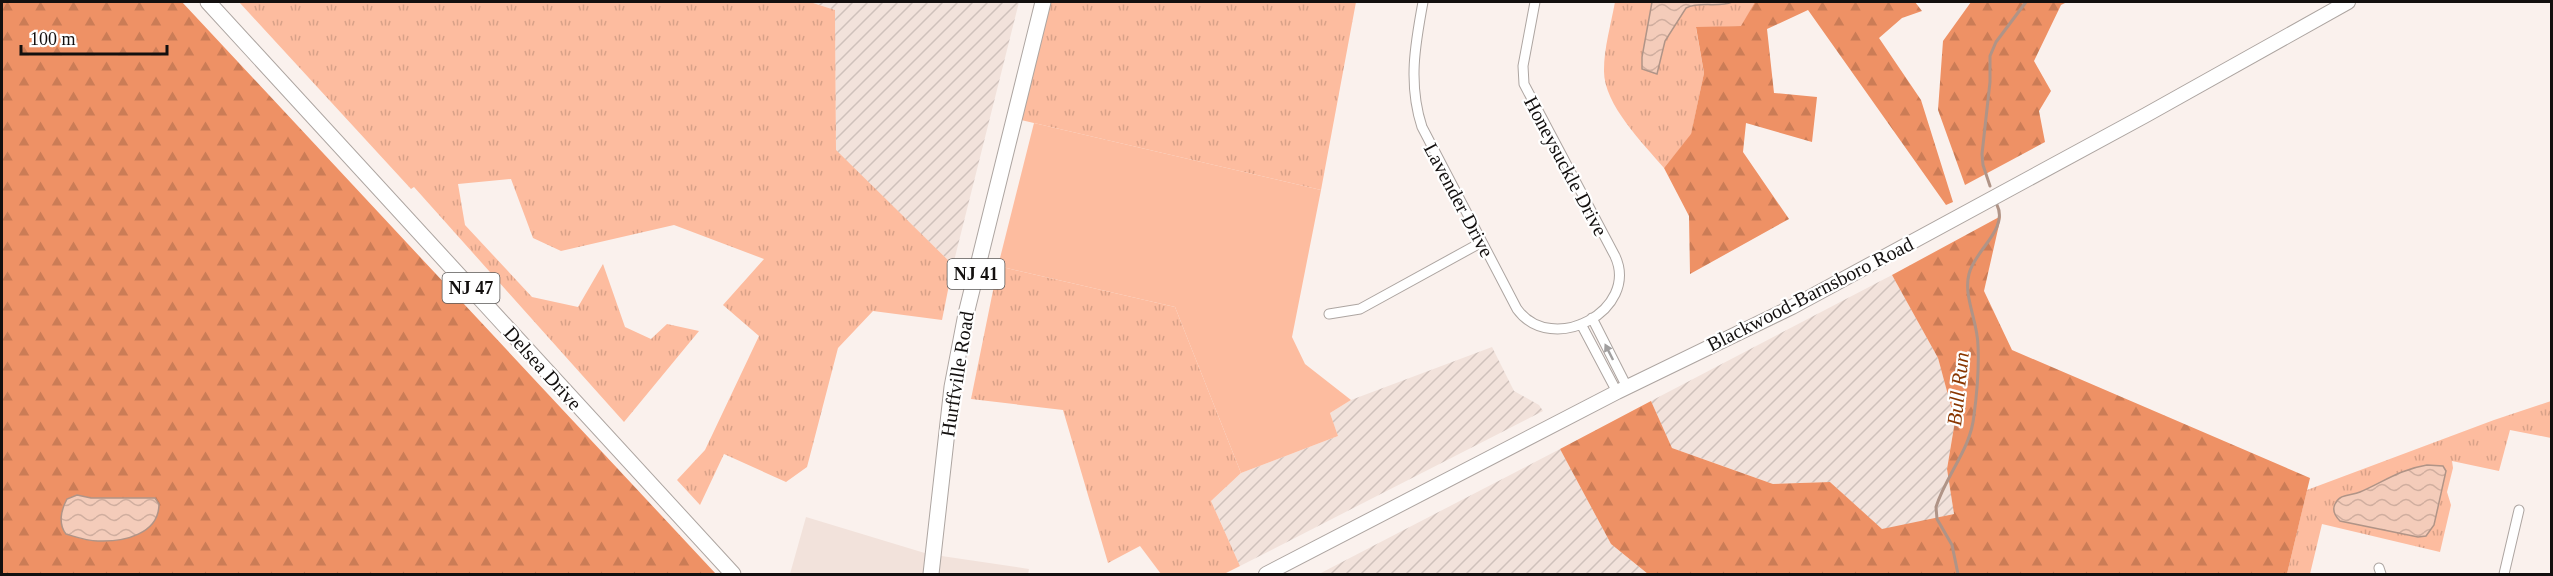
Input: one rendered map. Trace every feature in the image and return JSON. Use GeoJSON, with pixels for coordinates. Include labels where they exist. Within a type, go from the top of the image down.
{"type":"FeatureCollection","features":[{"type":"Feature","properties":{"kind":"main road","name":"Delsea Drive"},"geometry":{"type":"LineString","coordinates":[[208,2],[733,574]]}},
{"type":"Feature","properties":{"kind":"main road","name":"Hurffville Road"},"geometry":{"type":"LineString","coordinates":[[932,574],[951,387],[985,234],[1043,2]]}},
{"type":"Feature","properties":{"kind":"main road","name":"Blackwood-Barnsboro Road"},"geometry":{"type":"LineString","coordinates":[[1266,574],[1622,390],[1811,297],[2348,2]]}},
{"type":"Feature","properties":{"kind":"street","name":"Lavender Drive"},"geometry":{"type":"LineString","coordinates":[[1423,2],[1413,64],[1413,94],[1418,114],[1426,137],[1517,309],[1530,323],[1542,329],[1557,330],[1581,324],[1592,318]]}},
{"type":"Feature","properties":{"kind":"street","name":"Honeysuckle Drive"},"geometry":{"type":"LineString","coordinates":[[1535,2],[1522,70],[1524,84],[1618,266],[1619,280],[1614,298],[1592,318]]}},
{"type":"Feature","properties":{"kind":"street"},"geometry":{"type":"LineString","coordinates":[[1329,314],[1360,309],[1482,242]]}},
{"type":"Feature","properties":{"kind":"street"},"geometry":{"type":"LineString","coordinates":[[1592,318],[1622,390]]}},
{"type":"Feature","properties":{"kind":"street"},"geometry":{"type":"LineString","coordinates":[[1581,324],[1622,390]]}},
{"type":"Feature","properties":{"kind":"street"},"geometry":{"type":"LineString","coordinates":[[2504,574],[2519,510]]}},
{"type":"Feature","properties":{"kind":"shaded area"},"geometry":{"type":"Polygon","coordinates":[[[810,2],[1019,2],[953,265],[836,151],[835,10],[810,2]]]}},
{"type":"Feature","properties":{"kind":"shaded area"},"geometry":{"type":"Polygon","coordinates":[[[1892,275],[1938,358],[1955,421],[1947,469],[1954,514],[1882,530],[1830,482],[1773,484],[1672,448],[1651,401],[1892,275]]]}},
{"type":"Feature","properties":{"kind":"shaded area"},"geometry":{"type":"Polygon","coordinates":[[[1492,347],[1514,391],[1539,405],[1543,411],[1240,566],[1211,501],[1241,473],[1338,436],[1330,413],[1351,400],[1492,347]]]}},
{"type":"Feature","properties":{"kind":"shaded area"},"geometry":{"type":"Polygon","coordinates":[[[1560,449],[1611,544],[1648,574],[1319,574],[1560,449]]]}},
{"type":"Feature","properties":{"kind":"shaded area"},"geometry":{"type":"Polygon","coordinates":[[[806,517],[928,554],[1029,569],[1028,574],[790,574],[806,517]]]}},
{"type":"Feature","properties":{"kind":"green space"},"geometry":{"type":"Polygon","coordinates":[[[2,2],[182,2],[716,574],[2,574],[2,2]]]}},
{"type":"Feature","properties":{"kind":"green space"},"geometry":{"type":"Polygon","coordinates":[[[239,2],[810,2],[835,10],[836,150],[953,265],[942,320],[873,311],[838,348],[807,467],[786,482],[724,454],[700,505],[677,480],[705,450],[759,336],[723,305],[764,259],[674,225],[561,251],[533,238],[511,179],[458,184],[465,225],[532,297],[578,307],[603,264],[625,327],[651,339],[667,324],[699,331],[624,422],[414,187],[411,189],[239,2]]]}},
{"type":"Feature","properties":{"kind":"green space"},"geometry":{"type":"Polygon","coordinates":[[[1051,2],[1356,2],[1321,190],[1021,120],[1051,2]]]}},
{"type":"Feature","properties":{"kind":"green space"},"geometry":{"type":"Polygon","coordinates":[[[1615,2],[1755,2],[1742,26],[1696,28],[1704,73],[1691,135],[1664,168],[1626,122],[1605,83],[1605,53],[1615,2]]]}},
{"type":"Feature","properties":{"kind":"green space"},"geometry":{"type":"Polygon","coordinates":[[[1755,2],[1915,2],[1922,11],[1902,18],[1879,38],[1921,100],[1953,202],[1946,205],[1808,10],[1767,29],[1774,93],[1817,97],[1812,142],[1746,123],[1743,152],[1789,219],[1690,274],[1689,216],[1664,168],[1691,134],[1704,73],[1696,27],[1741,26],[1755,2]]]}},
{"type":"Feature","properties":{"kind":"green space"},"geometry":{"type":"Polygon","coordinates":[[[1971,2],[2067,2],[2061,5],[2034,61],[2051,91],[2039,111],[2045,142],[1965,185],[1938,110],[1943,41],[1971,2]]]}},
{"type":"Feature","properties":{"kind":"green space"},"geometry":{"type":"Polygon","coordinates":[[[1034,123],[1321,190],[1292,337],[1305,364],[1351,400],[1330,413],[1338,436],[1241,473],[1175,307],[998,266],[1034,123]]]}},
{"type":"Feature","properties":{"kind":"green space"},"geometry":{"type":"Polygon","coordinates":[[[2001,216],[1984,291],[2012,350],[2310,478],[2287,574],[1648,574],[1611,544],[1560,449],[1651,401],[1672,448],[1773,484],[1830,482],[1882,529],[1954,514],[1947,469],[1955,421],[1938,358],[1892,275],[2001,216]]]}},
{"type":"Feature","properties":{"kind":"green space"},"geometry":{"type":"Polygon","coordinates":[[[998,266],[1175,307],[1241,473],[1211,501],[1240,566],[1224,574],[1161,574],[1140,546],[1108,563],[1063,410],[971,399],[998,266]]]}},
{"type":"Feature","properties":{"kind":"green space"},"geometry":{"type":"Polygon","coordinates":[[[2551,401],[2551,438],[2510,430],[2499,471],[2452,461],[2453,468],[2447,492],[2451,505],[2440,552],[2322,524],[2310,574],[2287,574],[2307,490],[2551,401]]]}},
{"type":"Feature","properties":{"kind":"water"},"geometry":{"type":"Polygon","coordinates":[[[1652,2],[1732,2],[1686,8],[1665,41],[1657,74],[1642,69],[1652,2]]]}},
{"type":"Feature","properties":{"kind":"water"},"geometry":{"type":"Polygon","coordinates":[[[2427,465],[2443,466],[2446,471],[2434,525],[2426,536],[2418,537],[2340,521],[2335,515],[2334,506],[2340,498],[2360,492],[2400,473],[2427,465]]]}},
{"type":"Feature","properties":{"kind":"water"},"geometry":{"type":"Polygon","coordinates":[[[77,495],[91,498],[155,498],[159,504],[153,523],[147,529],[129,538],[94,541],[66,534],[64,530],[61,521],[63,508],[67,499],[77,495]]]}},
{"type":"Feature","properties":{"kind":"waterway","name":"Bull Run"},"geometry":{"type":"LineString","coordinates":[[1990,186],[1982,154],[1990,82],[1990,56],[1996,42],[2026,2]]}},
{"type":"Feature","properties":{"kind":"waterway","name":"Bull Run"},"geometry":{"type":"LineString","coordinates":[[1958,574],[1952,545],[1937,519],[1936,507],[1972,427],[1977,389],[1978,346],[1968,282],[1972,265],[1995,231],[1999,214],[1997,205]]}}]}
